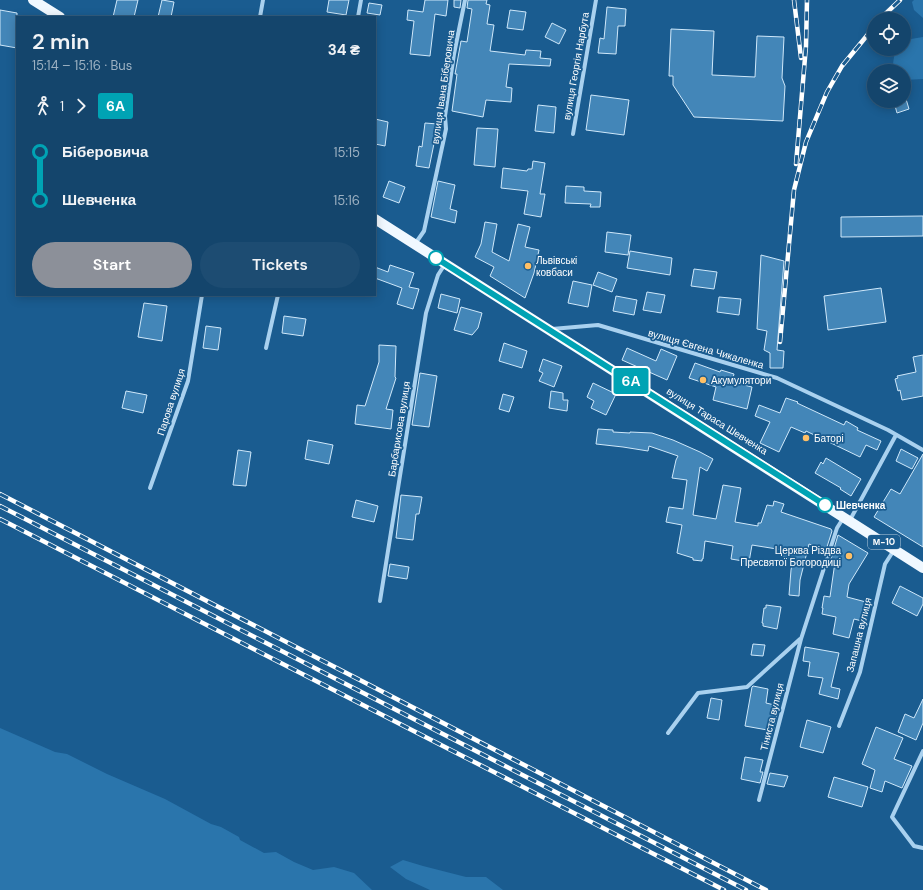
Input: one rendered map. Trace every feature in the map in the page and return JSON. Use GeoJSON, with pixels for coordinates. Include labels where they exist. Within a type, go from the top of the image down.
{"type":"FeatureCollection","features":[{"type":"Feature","properties":{"kind":"main road"},"geometry":{"type":"LineString","coordinates":[[34,0],[58,16]]}},
{"type":"Feature","properties":{"kind":"main road","name":"вулиця Тараса Шевченка"},"geometry":{"type":"LineString","coordinates":[[376,220],[923,568]]}},
{"type":"Feature","properties":{"kind":"street"},"geometry":{"type":"LineString","coordinates":[[260,16],[263,0]]}},
{"type":"Feature","properties":{"kind":"street"},"geometry":{"type":"LineString","coordinates":[[358,16],[362,0]]}},
{"type":"Feature","properties":{"kind":"street","name":"вулиця Івана Біберовича"},"geometry":{"type":"LineString","coordinates":[[415,244],[424,231],[446,129],[445,116],[464,0]]}},
{"type":"Feature","properties":{"kind":"street","name":"вулиця Георгія Нарбута"},"geometry":{"type":"LineString","coordinates":[[573,134],[596,0]]}},
{"type":"Feature","properties":{"kind":"street","name":"Барбарисова вулиця"},"geometry":{"type":"LineString","coordinates":[[380,601],[426,313],[438,275],[445,264]]}},
{"type":"Feature","properties":{"kind":"street","name":"Парова вулиця"},"geometry":{"type":"LineString","coordinates":[[150,488],[188,381],[202,296]]}},
{"type":"Feature","properties":{"kind":"street"},"geometry":{"type":"LineString","coordinates":[[266,348],[278,296]]}},
{"type":"Feature","properties":{"kind":"street","name":"вулиця Євгена Чикаленка"},"geometry":{"type":"LineString","coordinates":[[548,329],[598,325],[777,378],[896,435],[923,450]]}},
{"type":"Feature","properties":{"kind":"street"},"geometry":{"type":"LineString","coordinates":[[847,519],[896,435]]}},
{"type":"Feature","properties":{"kind":"street","name":"Тіниста вулиця"},"geometry":{"type":"LineString","coordinates":[[759,800],[801,638],[837,528],[847,519]]}},
{"type":"Feature","properties":{"kind":"street","name":"Запашна вулиця"},"geometry":{"type":"LineString","coordinates":[[839,726],[860,672],[885,564],[894,549]]}},
{"type":"Feature","properties":{"kind":"street","name":"Тіниста вулиця"},"geometry":{"type":"LineString","coordinates":[[668,733],[698,693],[747,687],[801,638]]}},
{"type":"Feature","properties":{"kind":"street"},"geometry":{"type":"LineString","coordinates":[[923,751],[892,817],[914,846],[923,848]]}},
{"type":"Feature","properties":{"kind":"shaded area"},"geometry":{"type":"Polygon","coordinates":[[[914,0],[923,0],[923,18],[914,10],[912,2],[914,0]]]}},
{"type":"Feature","properties":{"kind":"shaded area"},"geometry":{"type":"Polygon","coordinates":[[[923,37],[923,79],[911,80],[911,64],[893,64],[894,56],[911,56],[911,39],[923,37]]]}},
{"type":"Feature","properties":{"kind":"shaded area"},"geometry":{"type":"Polygon","coordinates":[[[0,728],[55,752],[67,754],[107,774],[165,799],[211,824],[221,827],[239,837],[240,840],[264,853],[276,852],[313,870],[334,867],[354,873],[372,890],[0,890],[0,728]]]}},
{"type":"Feature","properties":{"kind":"shaded area"},"geometry":{"type":"Polygon","coordinates":[[[403,860],[466,877],[486,877],[503,890],[430,890],[406,879],[390,867],[403,860]]]}},
{"type":"Feature","properties":{"kind":"building"},"geometry":{"type":"Polygon","coordinates":[[[117,0],[138,0],[134,16],[113,16],[117,0]]]}},
{"type":"Feature","properties":{"kind":"building"},"geometry":{"type":"Polygon","coordinates":[[[162,0],[174,2],[171,16],[158,16],[162,0]]]}},
{"type":"Feature","properties":{"kind":"building"},"geometry":{"type":"Polygon","coordinates":[[[329,0],[349,0],[346,15],[327,12],[329,0]]]}},
{"type":"Feature","properties":{"kind":"building"},"geometry":{"type":"Polygon","coordinates":[[[425,0],[448,0],[446,16],[435,14],[430,56],[410,54],[414,21],[407,20],[408,10],[423,12],[425,0]]]}},
{"type":"Feature","properties":{"kind":"building"},"geometry":{"type":"Polygon","coordinates":[[[454,0],[461,0],[460,8],[454,7],[454,0]]]}},
{"type":"Feature","properties":{"kind":"building"},"geometry":{"type":"Polygon","coordinates":[[[468,0],[487,0],[486,4],[490,5],[487,24],[494,25],[490,51],[525,55],[526,50],[541,51],[540,58],[551,59],[550,66],[509,64],[506,87],[512,88],[511,102],[486,100],[483,117],[452,111],[457,74],[455,74],[461,41],[467,42],[472,9],[467,8],[468,0]]]}},
{"type":"Feature","properties":{"kind":"building"},"geometry":{"type":"Polygon","coordinates":[[[369,3],[382,5],[380,15],[367,13],[369,3]]]}},
{"type":"Feature","properties":{"kind":"building"},"geometry":{"type":"Polygon","coordinates":[[[607,7],[626,9],[625,26],[618,26],[616,54],[598,53],[600,38],[604,39],[607,7]]]}},
{"type":"Feature","properties":{"kind":"building"},"geometry":{"type":"Polygon","coordinates":[[[0,10],[17,13],[16,48],[0,45],[0,10]]]}},
{"type":"Feature","properties":{"kind":"building"},"geometry":{"type":"Polygon","coordinates":[[[510,10],[526,12],[523,30],[507,28],[510,10]]]}},
{"type":"Feature","properties":{"kind":"building"},"geometry":{"type":"Polygon","coordinates":[[[552,23],[566,30],[559,44],[545,37],[552,23]]]}},
{"type":"Feature","properties":{"kind":"building"},"geometry":{"type":"Polygon","coordinates":[[[671,29],[714,31],[712,75],[755,77],[757,36],[784,37],[782,78],[785,86],[783,121],[694,117],[673,85],[673,76],[669,76],[671,29]]]}},
{"type":"Feature","properties":{"kind":"building"},"geometry":{"type":"Polygon","coordinates":[[[591,95],[629,100],[624,135],[586,130],[591,95]]]}},
{"type":"Feature","properties":{"kind":"building"},"geometry":{"type":"Polygon","coordinates":[[[538,105],[556,107],[554,133],[535,131],[538,105]]]}},
{"type":"Feature","properties":{"kind":"building"},"geometry":{"type":"Polygon","coordinates":[[[896,108],[909,108],[909,109],[897,113],[896,108]]]}},
{"type":"Feature","properties":{"kind":"building"},"geometry":{"type":"Polygon","coordinates":[[[376,119],[388,122],[385,146],[376,144],[376,119]]]}},
{"type":"Feature","properties":{"kind":"building"},"geometry":{"type":"Polygon","coordinates":[[[425,123],[438,124],[429,168],[416,166],[419,146],[422,147],[425,123]]]}},
{"type":"Feature","properties":{"kind":"building"},"geometry":{"type":"Polygon","coordinates":[[[477,128],[498,129],[495,167],[474,165],[477,128]]]}},
{"type":"Feature","properties":{"kind":"building"},"geometry":{"type":"Polygon","coordinates":[[[533,161],[545,163],[540,194],[545,194],[541,217],[524,214],[528,191],[501,188],[503,168],[527,171],[528,169],[532,169],[533,161]]]}},
{"type":"Feature","properties":{"kind":"building"},"geometry":{"type":"Polygon","coordinates":[[[389,181],[405,187],[399,203],[383,197],[389,181]]]}},
{"type":"Feature","properties":{"kind":"building"},"geometry":{"type":"Polygon","coordinates":[[[438,181],[455,185],[450,209],[457,211],[455,223],[431,217],[438,181]]]}},
{"type":"Feature","properties":{"kind":"building"},"geometry":{"type":"Polygon","coordinates":[[[566,186],[584,187],[584,191],[601,192],[600,207],[590,207],[591,204],[565,203],[566,186]]]}},
{"type":"Feature","properties":{"kind":"building"},"geometry":{"type":"Polygon","coordinates":[[[923,216],[923,236],[841,237],[841,217],[923,216]]]}},
{"type":"Feature","properties":{"kind":"building"},"geometry":{"type":"Polygon","coordinates":[[[485,222],[497,224],[492,252],[509,261],[518,224],[530,227],[525,247],[539,250],[534,273],[525,298],[490,276],[494,267],[475,257],[481,244],[485,222]]]}},
{"type":"Feature","properties":{"kind":"building"},"geometry":{"type":"Polygon","coordinates":[[[607,232],[631,235],[628,255],[605,252],[607,232]]]}},
{"type":"Feature","properties":{"kind":"building"},"geometry":{"type":"Polygon","coordinates":[[[630,251],[672,258],[670,275],[627,268],[630,251]]]}},
{"type":"Feature","properties":{"kind":"building"},"geometry":{"type":"Polygon","coordinates":[[[761,255],[784,261],[777,350],[784,351],[783,368],[770,368],[770,353],[764,350],[767,331],[757,329],[761,255]]]}},
{"type":"Feature","properties":{"kind":"building"},"geometry":{"type":"Polygon","coordinates":[[[390,265],[414,273],[409,287],[419,289],[413,309],[397,304],[402,288],[376,278],[376,267],[388,272],[390,265]]]}},
{"type":"Feature","properties":{"kind":"building"},"geometry":{"type":"Polygon","coordinates":[[[694,269],[717,272],[714,289],[691,286],[694,269]]]}},
{"type":"Feature","properties":{"kind":"building"},"geometry":{"type":"Polygon","coordinates":[[[598,272],[617,279],[612,292],[593,285],[598,272]]]}},
{"type":"Feature","properties":{"kind":"building"},"geometry":{"type":"Polygon","coordinates":[[[573,281],[592,285],[588,307],[568,303],[573,281]]]}},
{"type":"Feature","properties":{"kind":"building"},"geometry":{"type":"Polygon","coordinates":[[[881,288],[886,322],[828,330],[824,296],[881,288]]]}},
{"type":"Feature","properties":{"kind":"building"},"geometry":{"type":"Polygon","coordinates":[[[647,292],[665,295],[661,313],[643,310],[647,292]]]}},
{"type":"Feature","properties":{"kind":"building"},"geometry":{"type":"Polygon","coordinates":[[[441,294],[460,299],[457,313],[438,308],[441,294]]]}},
{"type":"Feature","properties":{"kind":"building"},"geometry":{"type":"Polygon","coordinates":[[[616,296],[637,300],[634,315],[613,311],[616,296]]]}},
{"type":"Feature","properties":{"kind":"building"},"geometry":{"type":"Polygon","coordinates":[[[719,297],[741,299],[739,315],[717,312],[719,297]]]}},
{"type":"Feature","properties":{"kind":"building"},"geometry":{"type":"Polygon","coordinates":[[[144,303],[167,306],[162,341],[138,337],[144,303]]]}},
{"type":"Feature","properties":{"kind":"building"},"geometry":{"type":"Polygon","coordinates":[[[461,307],[482,313],[478,328],[472,335],[454,330],[461,307]]]}},
{"type":"Feature","properties":{"kind":"building"},"geometry":{"type":"Polygon","coordinates":[[[284,316],[306,319],[303,336],[282,333],[284,316]]]}},
{"type":"Feature","properties":{"kind":"building"},"geometry":{"type":"Polygon","coordinates":[[[206,326],[221,328],[218,350],[203,348],[206,326]]]}},
{"type":"Feature","properties":{"kind":"building"},"geometry":{"type":"Polygon","coordinates":[[[504,343],[527,351],[522,368],[499,361],[504,343]]]}},
{"type":"Feature","properties":{"kind":"building"},"geometry":{"type":"Polygon","coordinates":[[[379,345],[396,346],[396,378],[386,409],[393,410],[391,429],[355,424],[357,405],[365,406],[379,362],[379,345]]]}},
{"type":"Feature","properties":{"kind":"building"},"geometry":{"type":"Polygon","coordinates":[[[627,348],[656,361],[661,349],[677,356],[667,380],[622,360],[627,348]]]}},
{"type":"Feature","properties":{"kind":"building"},"geometry":{"type":"Polygon","coordinates":[[[923,355],[923,396],[902,400],[900,390],[898,391],[895,379],[898,378],[897,376],[916,372],[913,357],[923,355]]]}},
{"type":"Feature","properties":{"kind":"building"},"geometry":{"type":"Polygon","coordinates":[[[543,359],[562,366],[554,387],[539,381],[543,373],[539,371],[543,359]]]}},
{"type":"Feature","properties":{"kind":"building"},"geometry":{"type":"Polygon","coordinates":[[[695,363],[720,372],[721,370],[734,374],[732,382],[752,387],[747,409],[713,400],[716,387],[689,378],[695,363]]]}},
{"type":"Feature","properties":{"kind":"building"},"geometry":{"type":"Polygon","coordinates":[[[420,373],[437,376],[429,427],[412,425],[420,373]]]}},
{"type":"Feature","properties":{"kind":"building"},"geometry":{"type":"Polygon","coordinates":[[[593,383],[616,394],[606,415],[591,408],[594,401],[587,397],[593,383]]]}},
{"type":"Feature","properties":{"kind":"building"},"geometry":{"type":"Polygon","coordinates":[[[126,391],[147,395],[143,413],[122,408],[126,391]]]}},
{"type":"Feature","properties":{"kind":"building"},"geometry":{"type":"Polygon","coordinates":[[[551,391],[563,393],[563,400],[568,400],[567,411],[549,408],[551,391]]]}},
{"type":"Feature","properties":{"kind":"building"},"geometry":{"type":"Polygon","coordinates":[[[503,394],[514,397],[509,412],[499,409],[503,394]]]}},
{"type":"Feature","properties":{"kind":"building"},"geometry":{"type":"Polygon","coordinates":[[[786,398],[798,402],[797,403],[844,425],[846,421],[858,428],[857,430],[881,441],[877,450],[866,445],[860,457],[806,431],[805,433],[791,427],[779,452],[760,443],[770,422],[755,416],[759,405],[780,413],[786,398]]]}},
{"type":"Feature","properties":{"kind":"building"},"geometry":{"type":"Polygon","coordinates":[[[598,429],[613,430],[613,432],[652,433],[673,440],[713,459],[707,471],[700,467],[693,515],[716,519],[723,485],[741,488],[735,522],[758,526],[758,523],[761,523],[767,505],[773,506],[774,501],[784,504],[781,512],[831,529],[832,531],[826,550],[809,544],[800,580],[799,596],[789,595],[793,559],[781,556],[783,550],[752,545],[749,562],[731,559],[733,546],[705,541],[702,561],[693,560],[693,558],[677,553],[682,525],[666,522],[669,507],[683,509],[687,480],[672,478],[678,456],[649,446],[648,451],[596,444],[598,429]]]}},
{"type":"Feature","properties":{"kind":"building"},"geometry":{"type":"Polygon","coordinates":[[[308,440],[333,445],[329,464],[305,459],[308,440]]]}},
{"type":"Feature","properties":{"kind":"building"},"geometry":{"type":"Polygon","coordinates":[[[901,449],[918,458],[912,469],[896,461],[901,449]]]}},
{"type":"Feature","properties":{"kind":"building"},"geometry":{"type":"Polygon","coordinates":[[[238,450],[251,452],[246,486],[233,485],[238,450]]]}},
{"type":"Feature","properties":{"kind":"building"},"geometry":{"type":"Polygon","coordinates":[[[923,454],[923,547],[874,517],[891,489],[900,494],[923,454]]]}},
{"type":"Feature","properties":{"kind":"building"},"geometry":{"type":"Polygon","coordinates":[[[826,458],[861,479],[851,496],[840,489],[841,488],[815,473],[821,462],[823,464],[826,458]]]}},
{"type":"Feature","properties":{"kind":"building"},"geometry":{"type":"Polygon","coordinates":[[[401,495],[422,497],[419,514],[416,514],[413,540],[396,538],[401,495]]]}},
{"type":"Feature","properties":{"kind":"building"},"geometry":{"type":"Polygon","coordinates":[[[356,500],[378,506],[374,522],[352,517],[356,500]]]}},
{"type":"Feature","properties":{"kind":"building"},"geometry":{"type":"Polygon","coordinates":[[[838,535],[868,553],[849,584],[847,597],[866,602],[862,621],[854,619],[849,638],[833,634],[836,617],[822,614],[824,596],[830,597],[835,562],[831,559],[838,535]]]}},
{"type":"Feature","properties":{"kind":"building"},"geometry":{"type":"Polygon","coordinates":[[[390,564],[409,567],[407,579],[388,576],[390,564]]]}},
{"type":"Feature","properties":{"kind":"building"},"geometry":{"type":"Polygon","coordinates":[[[900,586],[923,598],[923,604],[917,616],[892,603],[900,586]]]}},
{"type":"Feature","properties":{"kind":"building"},"geometry":{"type":"Polygon","coordinates":[[[766,605],[781,607],[777,629],[763,626],[764,608],[766,608],[766,605]]]}},
{"type":"Feature","properties":{"kind":"building"},"geometry":{"type":"Polygon","coordinates":[[[753,644],[765,645],[763,656],[751,655],[753,644]]]}},
{"type":"Feature","properties":{"kind":"building"},"geometry":{"type":"Polygon","coordinates":[[[805,647],[839,653],[831,687],[840,689],[838,699],[819,694],[823,678],[808,676],[810,662],[803,661],[805,647]]]}},
{"type":"Feature","properties":{"kind":"building"},"geometry":{"type":"Polygon","coordinates":[[[753,686],[768,689],[766,703],[779,706],[773,731],[745,726],[753,686]]]}},
{"type":"Feature","properties":{"kind":"building"},"geometry":{"type":"Polygon","coordinates":[[[711,698],[722,700],[719,720],[707,718],[711,698]]]}},
{"type":"Feature","properties":{"kind":"building"},"geometry":{"type":"Polygon","coordinates":[[[923,699],[923,723],[916,740],[898,732],[905,714],[914,718],[923,699]]]}},
{"type":"Feature","properties":{"kind":"building"},"geometry":{"type":"Polygon","coordinates":[[[807,720],[831,727],[823,753],[800,747],[807,720]]]}},
{"type":"Feature","properties":{"kind":"building"},"geometry":{"type":"Polygon","coordinates":[[[876,727],[903,738],[894,759],[912,766],[902,788],[885,781],[882,792],[870,788],[875,770],[862,764],[876,727]]]}},
{"type":"Feature","properties":{"kind":"building"},"geometry":{"type":"Polygon","coordinates":[[[745,757],[763,760],[760,772],[763,772],[760,783],[741,779],[745,757]]]}},
{"type":"Feature","properties":{"kind":"building"},"geometry":{"type":"Polygon","coordinates":[[[770,773],[788,776],[784,787],[767,784],[770,773]]]}},
{"type":"Feature","properties":{"kind":"building"},"geometry":{"type":"Polygon","coordinates":[[[834,777],[868,787],[862,807],[828,797],[834,777]]]}},
{"type":"Feature","properties":{"kind":"railway"},"geometry":{"type":"LineString","coordinates":[[794,0],[801,58]]}},
{"type":"Feature","properties":{"kind":"railway"},"geometry":{"type":"LineString","coordinates":[[796,164],[806,46],[807,0]]}},
{"type":"Feature","properties":{"kind":"railway"},"geometry":{"type":"LineString","coordinates":[[887,12],[900,0]]}},
{"type":"Feature","properties":{"kind":"railway"},"geometry":{"type":"LineString","coordinates":[[780,342],[794,190],[806,142],[827,92],[842,66],[867,36]]}},
{"type":"Feature","properties":{"kind":"railway"},"geometry":{"type":"LineString","coordinates":[[0,494],[766,890]]}},
{"type":"Feature","properties":{"kind":"railway"},"geometry":{"type":"LineString","coordinates":[[0,506],[746,890]]}},
{"type":"Feature","properties":{"kind":"railway"},"geometry":{"type":"LineString","coordinates":[[0,519],[724,890]]}},
{"type":"Feature","properties":{"kind":"bus line","name":"6А"},"geometry":{"type":"LineString","coordinates":[[436,258],[825,505]]}},
{"type":"Feature","properties":{"kind":"place","name":"Львівські ковбаси"},"geometry":{"type":"Point","coordinates":[528,266]}},
{"type":"Feature","properties":{"kind":"place","name":"Акумулятори"},"geometry":{"type":"Point","coordinates":[703,380]}},
{"type":"Feature","properties":{"kind":"place","name":"Баторі"},"geometry":{"type":"Point","coordinates":[806,438]}},
{"type":"Feature","properties":{"kind":"place","name":"Шевченка"},"geometry":{"type":"Point","coordinates":[825,505]}},
{"type":"Feature","properties":{"kind":"place","name":"Церква Різдва Пресвятої Богородиці"},"geometry":{"type":"Point","coordinates":[849,556]}}]}
